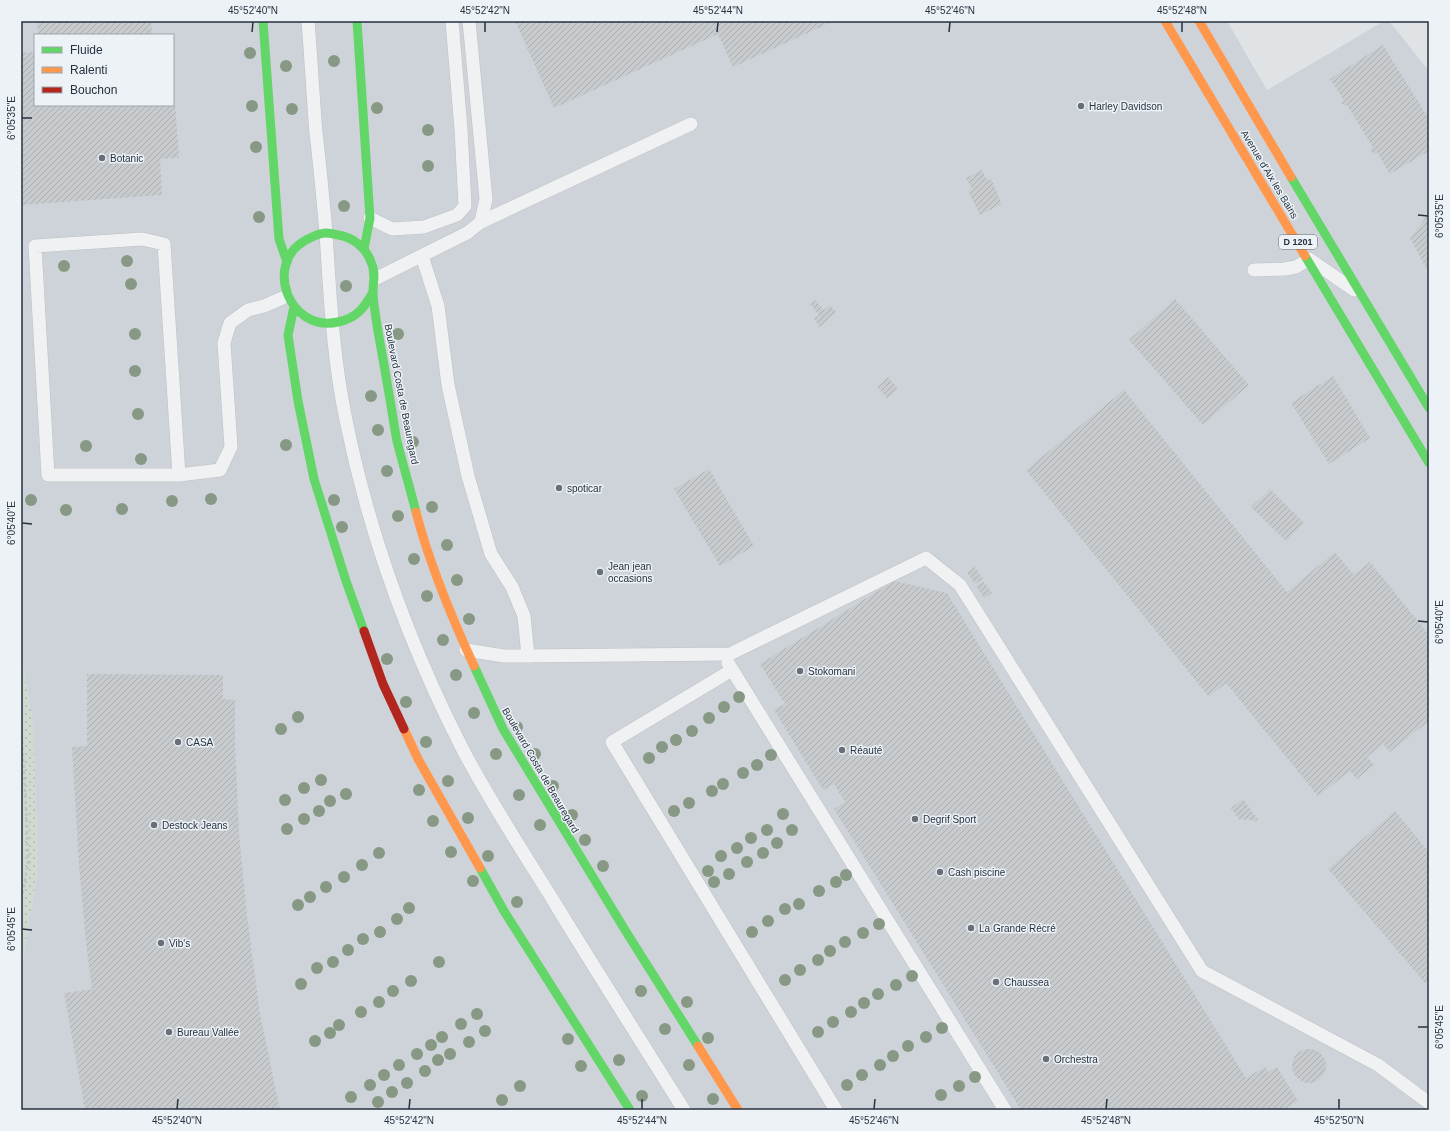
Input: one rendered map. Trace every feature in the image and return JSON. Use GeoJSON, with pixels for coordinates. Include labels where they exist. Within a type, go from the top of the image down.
{"type":"FeatureCollection","features":[{"type":"Feature","properties":{"kind":"street","name":"Boulevard Costa de Beauregard"},"geometry":{"type":"LineString","coordinates":[[263,21],[279,239],[287,262]]}},
{"type":"Feature","properties":{"kind":"street"},"geometry":{"type":"LineString","coordinates":[[357,21],[370,218],[364,249]]}},
{"type":"Feature","properties":{"kind":"street","name":"Avenue d'Aix les Bains"},"geometry":{"type":"LineString","coordinates":[[1165,21],[1309,259],[1429,463]]}},
{"type":"Feature","properties":{"kind":"street","name":"Avenue d'Aix les Bains"},"geometry":{"type":"LineString","coordinates":[[1199,21],[1429,408]]}},
{"type":"Feature","properties":{"kind":"street","name":"Boulevard Costa de Beauregard"},"geometry":{"type":"LineString","coordinates":[[374,286],[364,308],[349,320],[331,324],[317,323],[304,317],[294,308],[287,296],[284,279],[287,262],[293,251],[302,242],[313,236],[326,233],[346,236],[364,249],[372,263],[374,286],[397,440],[424,539],[466,650],[503,729],[629,937],[738,1110]]}},
{"type":"Feature","properties":{"kind":"street"},"geometry":{"type":"LineString","coordinates":[[294,308],[288,335],[298,401],[314,479],[346,581],[383,684],[418,759],[504,911],[630,1110]]}},
{"type":"Feature","properties":{"kind":"lane"},"geometry":{"type":"LineString","coordinates":[[308,21],[316,131],[326,233],[331,324],[345,419],[367,510],[394,595],[425,671],[462,747],[494,806],[586,956],[684,1110]]}},
{"type":"Feature","properties":{"kind":"lane"},"geometry":{"type":"LineString","coordinates":[[370,218],[392,229],[424,227],[457,215],[465,206],[461,129],[452,21]]}},
{"type":"Feature","properties":{"kind":"lane"},"geometry":{"type":"LineString","coordinates":[[469,21],[486,199],[481,222]]}},
{"type":"Feature","properties":{"kind":"lane"},"geometry":{"type":"LineString","coordinates":[[374,286],[422,256],[467,233],[481,222],[691,124]]}},
{"type":"Feature","properties":{"kind":"lane"},"geometry":{"type":"LineString","coordinates":[[179,475],[164,244],[142,239],[35,246],[48,475],[179,475],[220,470],[231,447],[224,343],[230,323],[248,310],[264,306],[287,296]]}},
{"type":"Feature","properties":{"kind":"lane"},"geometry":{"type":"LineString","coordinates":[[422,256],[438,306],[448,384],[468,476],[491,554],[512,587],[524,616],[528,656]]}},
{"type":"Feature","properties":{"kind":"lane"},"geometry":{"type":"LineString","coordinates":[[1254,270],[1296,268],[1309,259],[1361,294]]}},
{"type":"Feature","properties":{"kind":"lane"},"geometry":{"type":"LineString","coordinates":[[466,650],[504,656],[730,654],[926,558],[960,585],[1202,971],[1378,1065],[1429,1103]]}},
{"type":"Feature","properties":{"kind":"lane"},"geometry":{"type":"LineString","coordinates":[[722,654],[1005,1110]]}},
{"type":"Feature","properties":{"kind":"lane"},"geometry":{"type":"LineString","coordinates":[[732,670],[612,742],[836,1110]]}},
{"type":"Feature","properties":{"kind":"path"},"geometry":{"type":"LineString","coordinates":[[21,723],[28,864],[21,902]]}},
{"type":"Feature","properties":{"kind":"shaded area"},"geometry":{"type":"Polygon","coordinates":[[[21,21],[1227,21],[1267,90],[1384,21],[1389,21],[1429,71],[1429,1110],[21,1110],[21,973],[38,866],[33,722],[21,654],[21,21]]]}},
{"type":"Feature","properties":{"kind":"shaded area"},"geometry":{"type":"Polygon","coordinates":[[[21,654],[33,722],[38,866],[21,973],[21,654]]]}},
{"type":"Feature","properties":{"kind":"building"},"geometry":{"type":"Polygon","coordinates":[[[37,21],[151,21],[152,34],[38,34],[37,21]]]}},
{"type":"Feature","properties":{"kind":"building"},"geometry":{"type":"Polygon","coordinates":[[[515,21],[834,21],[733,67],[718,34],[554,108],[515,21]]]}},
{"type":"Feature","properties":{"kind":"building"},"geometry":{"type":"Polygon","coordinates":[[[1383,45],[1429,119],[1429,151],[1390,174],[1377,152],[1373,154],[1370,149],[1373,148],[1347,105],[1344,106],[1341,102],[1344,100],[1330,79],[1383,45]]]}},
{"type":"Feature","properties":{"kind":"building"},"geometry":{"type":"Polygon","coordinates":[[[34,52],[34,106],[174,106],[174,91],[179,158],[160,159],[162,195],[21,205],[21,53],[34,52]]]}},
{"type":"Feature","properties":{"kind":"building"},"geometry":{"type":"Polygon","coordinates":[[[982,170],[988,181],[991,179],[1002,204],[980,215],[968,191],[972,189],[966,178],[982,170]]]}},
{"type":"Feature","properties":{"kind":"building"},"geometry":{"type":"Polygon","coordinates":[[[1429,213],[1429,273],[1410,238],[1429,213]]]}},
{"type":"Feature","properties":{"kind":"building"},"geometry":{"type":"Polygon","coordinates":[[[1175,299],[1249,385],[1203,425],[1129,340],[1175,299]]]}},
{"type":"Feature","properties":{"kind":"building"},"geometry":{"type":"Polygon","coordinates":[[[815,300],[824,310],[830,305],[836,312],[820,327],[814,319],[819,315],[810,304],[815,300]]]}},
{"type":"Feature","properties":{"kind":"building"},"geometry":{"type":"Polygon","coordinates":[[[1333,376],[1370,438],[1329,464],[1291,403],[1333,376]]]}},
{"type":"Feature","properties":{"kind":"building"},"geometry":{"type":"Polygon","coordinates":[[[888,377],[898,389],[887,398],[877,387],[888,377]]]}},
{"type":"Feature","properties":{"kind":"building"},"geometry":{"type":"Polygon","coordinates":[[[1124,390],[1287,592],[1335,552],[1354,575],[1370,562],[1429,635],[1429,721],[1390,752],[1383,744],[1367,757],[1374,765],[1357,779],[1350,771],[1318,796],[1226,683],[1209,697],[1026,470],[1124,390]]]}},
{"type":"Feature","properties":{"kind":"building"},"geometry":{"type":"Polygon","coordinates":[[[709,469],[754,546],[720,566],[674,489],[709,469]]]}},
{"type":"Feature","properties":{"kind":"building"},"geometry":{"type":"Polygon","coordinates":[[[1270,489],[1304,523],[1286,541],[1251,507],[1270,489]]]}},
{"type":"Feature","properties":{"kind":"building"},"geometry":{"type":"Polygon","coordinates":[[[975,567],[983,579],[975,584],[967,572],[975,567]]]}},
{"type":"Feature","properties":{"kind":"building"},"geometry":{"type":"Polygon","coordinates":[[[894,581],[947,593],[1246,1078],[1265,1067],[1268,1072],[1277,1067],[1298,1101],[1283,1110],[1021,1110],[834,809],[845,802],[834,784],[823,790],[774,710],[785,704],[760,664],[894,581]]]}},
{"type":"Feature","properties":{"kind":"building"},"geometry":{"type":"Polygon","coordinates":[[[984,582],[992,593],[984,598],[976,586],[984,582]]]}},
{"type":"Feature","properties":{"kind":"building"},"geometry":{"type":"Polygon","coordinates":[[[87,674],[223,675],[223,699],[235,700],[235,744],[239,833],[247,916],[260,1014],[280,1110],[85,1110],[64,993],[92,989],[87,953],[79,865],[72,747],[87,746],[87,674]]]}},
{"type":"Feature","properties":{"kind":"building"},"geometry":{"type":"Polygon","coordinates":[[[1243,799],[1259,821],[1239,819],[1231,808],[1243,799]]]}},
{"type":"Feature","properties":{"kind":"building"},"geometry":{"type":"Polygon","coordinates":[[[1395,811],[1429,852],[1429,980],[1425,983],[1328,869],[1395,811]]]}},
{"type":"Feature","properties":{"kind":"building"},"geometry":{"type":"Polygon","coordinates":[[[1306,1049],[1312,1049],[1316,1050],[1323,1056],[1326,1066],[1325,1073],[1319,1080],[1312,1083],[1306,1083],[1302,1082],[1295,1076],[1292,1069],[1292,1063],[1293,1059],[1299,1052],[1306,1049]]]}},
{"type":"Feature","properties":{"kind":"traffic: fast"},"geometry":{"type":"LineString","coordinates":[[263,21],[279,239],[287,262]]}},
{"type":"Feature","properties":{"kind":"traffic: fast"},"geometry":{"type":"LineString","coordinates":[[357,21],[370,218],[364,249]]}},
{"type":"Feature","properties":{"kind":"traffic: fast"},"geometry":{"type":"LineString","coordinates":[[1291,177],[1429,408]]}},
{"type":"Feature","properties":{"kind":"traffic: fast"},"geometry":{"type":"LineString","coordinates":[[373,292],[359,312],[350,318],[338,322],[321,323],[306,317],[295,307],[288,294],[284,279],[286,264],[293,251],[306,240],[323,233],[349,238],[358,244],[369,257],[373,266],[374,306],[396,435],[416,512]]}},
{"type":"Feature","properties":{"kind":"traffic: fast"},"geometry":{"type":"LineString","coordinates":[[1305,256],[1429,463]]}},
{"type":"Feature","properties":{"kind":"traffic: fast"},"geometry":{"type":"LineString","coordinates":[[294,307],[288,335],[298,401],[314,479],[346,581],[364,631]]}},
{"type":"Feature","properties":{"kind":"traffic: fast"},"geometry":{"type":"LineString","coordinates":[[474,666],[503,729],[625,930],[698,1046]]}},
{"type":"Feature","properties":{"kind":"traffic: fast"},"geometry":{"type":"LineString","coordinates":[[480,868],[504,911],[630,1110]]}},
{"type":"Feature","properties":{"kind":"traffic: slow"},"geometry":{"type":"LineString","coordinates":[[1165,21],[1305,256]]}},
{"type":"Feature","properties":{"kind":"traffic: slow"},"geometry":{"type":"LineString","coordinates":[[1199,21],[1291,177]]}},
{"type":"Feature","properties":{"kind":"traffic: slow"},"geometry":{"type":"LineString","coordinates":[[416,512],[427,551],[457,629],[474,666]]}},
{"type":"Feature","properties":{"kind":"traffic: slow"},"geometry":{"type":"LineString","coordinates":[[404,729],[418,759],[480,868]]}},
{"type":"Feature","properties":{"kind":"traffic: slow"},"geometry":{"type":"LineString","coordinates":[[698,1046],[738,1110]]}},
{"type":"Feature","properties":{"kind":"traffic: jam"},"geometry":{"type":"LineString","coordinates":[[364,631],[383,684],[404,729]]}},
{"type":"Feature","properties":{"kind":"place","name":"Harley Davidson"},"geometry":{"type":"Point","coordinates":[1081,106]}},
{"type":"Feature","properties":{"kind":"place","name":"Botanic"},"geometry":{"type":"Point","coordinates":[102,158]}},
{"type":"Feature","properties":{"kind":"place","name":"spoticar"},"geometry":{"type":"Point","coordinates":[559,488]}},
{"type":"Feature","properties":{"kind":"place","name":"Jean jean occasions"},"geometry":{"type":"Point","coordinates":[600,572]}},
{"type":"Feature","properties":{"kind":"place","name":"Stokomani"},"geometry":{"type":"Point","coordinates":[800,671]}},
{"type":"Feature","properties":{"kind":"place","name":"CASA"},"geometry":{"type":"Point","coordinates":[178,742]}},
{"type":"Feature","properties":{"kind":"place","name":"Réauté"},"geometry":{"type":"Point","coordinates":[842,750]}},
{"type":"Feature","properties":{"kind":"place","name":"Degrif Sport"},"geometry":{"type":"Point","coordinates":[915,819]}},
{"type":"Feature","properties":{"kind":"place","name":"Destock Jeans"},"geometry":{"type":"Point","coordinates":[154,825]}},
{"type":"Feature","properties":{"kind":"place","name":"Cash piscine"},"geometry":{"type":"Point","coordinates":[940,872]}},
{"type":"Feature","properties":{"kind":"place","name":"La Grande Récré"},"geometry":{"type":"Point","coordinates":[971,928]}},
{"type":"Feature","properties":{"kind":"place","name":"Vib's"},"geometry":{"type":"Point","coordinates":[161,943]}},
{"type":"Feature","properties":{"kind":"place","name":"Chaussea"},"geometry":{"type":"Point","coordinates":[996,982]}},
{"type":"Feature","properties":{"kind":"place","name":"Bureau Vallée"},"geometry":{"type":"Point","coordinates":[169,1032]}},
{"type":"Feature","properties":{"kind":"place","name":"Orchestra"},"geometry":{"type":"Point","coordinates":[1046,1059]}}]}
